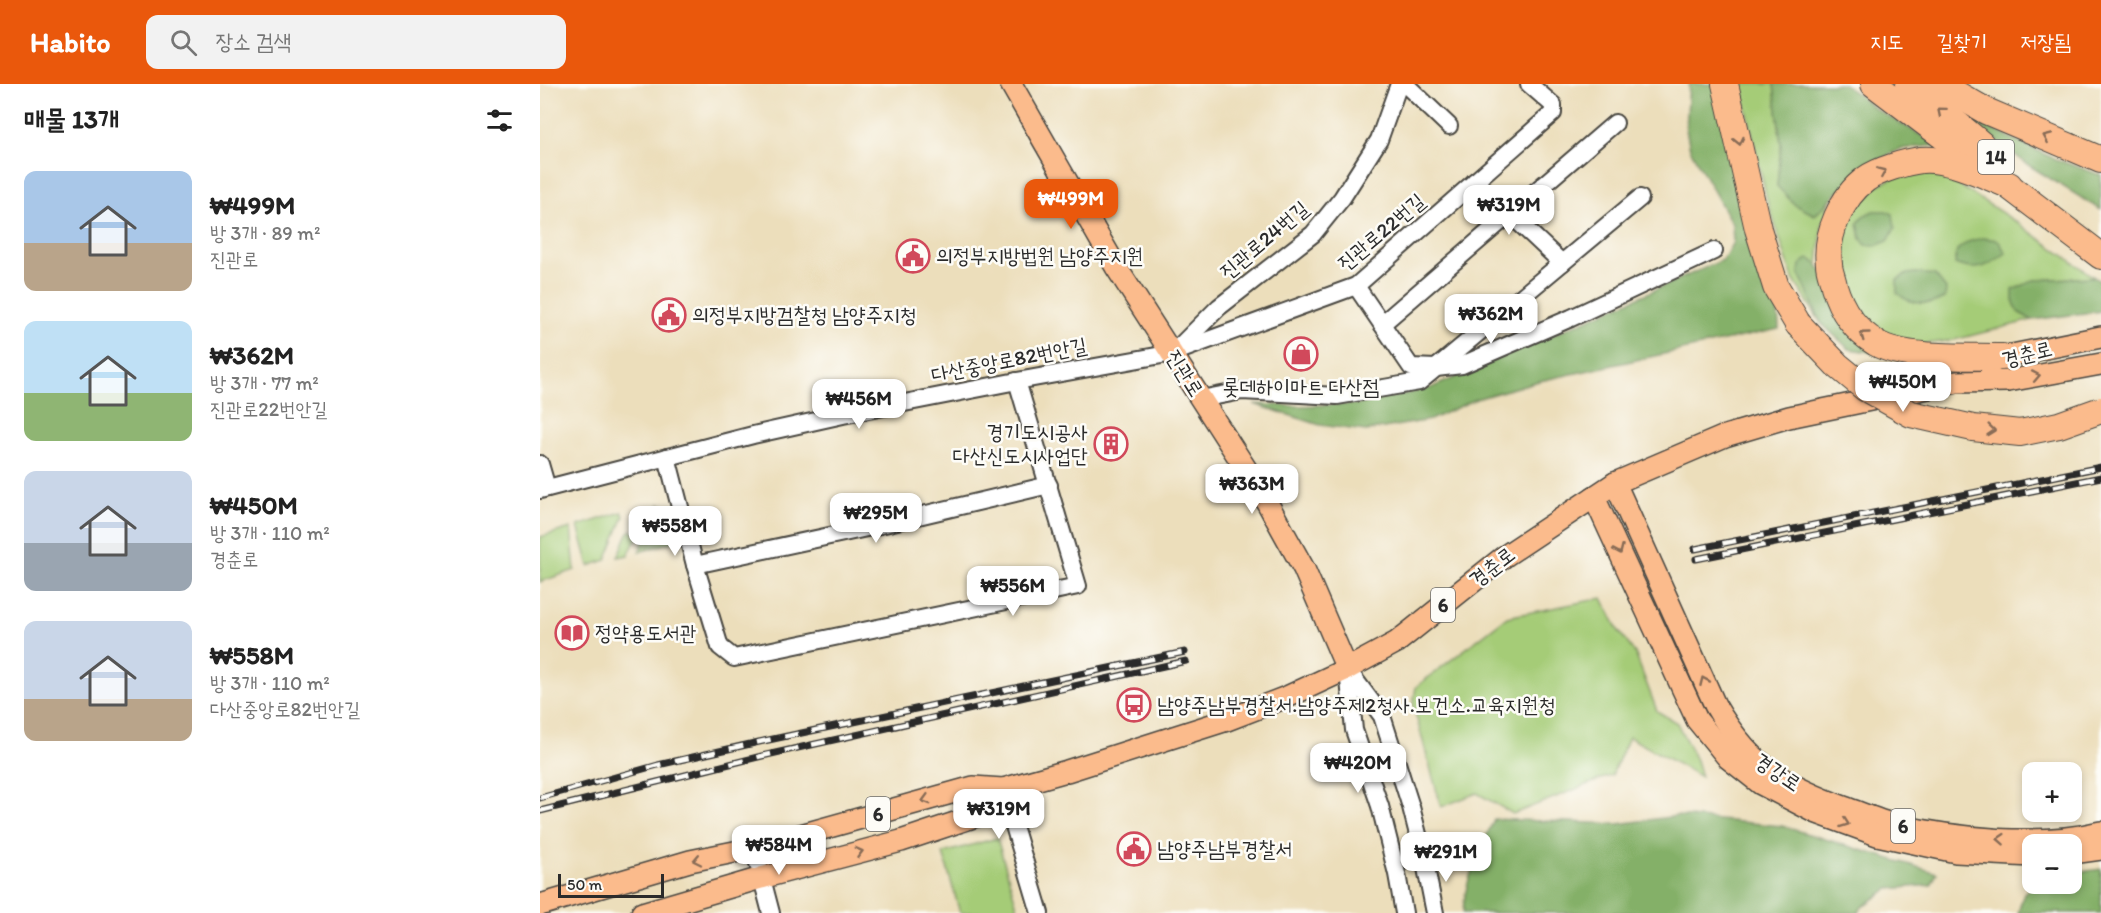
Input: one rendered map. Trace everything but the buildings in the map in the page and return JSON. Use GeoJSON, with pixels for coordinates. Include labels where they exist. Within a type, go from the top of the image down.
{"type":"FeatureCollection","features":[{"type":"Feature","properties":{"kind":"highway"},"geometry":{"type":"LineString","coordinates":[[1725,84],[1758,229],[1776,287],[1798,324],[1838,365],[1865,388],[1911,414],[1973,428],[2020,433],[2059,425],[2101,410]]}},
{"type":"Feature","properties":{"kind":"highway","name":"14"},"geometry":{"type":"LineString","coordinates":[[1874,84],[2009,185],[2084,229]]}},
{"type":"Feature","properties":{"kind":"highway","name":"14"},"geometry":{"type":"LineString","coordinates":[[1909,84],[2084,229],[2101,256]]}},
{"type":"Feature","properties":{"kind":"highway"},"geometry":{"type":"LineString","coordinates":[[1939,84],[1986,111],[2101,160]]}},
{"type":"Feature","properties":{"kind":"highway"},"geometry":{"type":"LineString","coordinates":[[2002,357],[1906,353],[1878,344],[1856,329],[1838,299],[1828,263],[1832,230],[1842,205],[1866,179],[1875,175],[1902,164],[1924,159],[1951,164],[2009,185]]}},
{"type":"Feature","properties":{"kind":"main road","name":"진관로"},"geometry":{"type":"LineString","coordinates":[[1011,84],[1116,267],[1264,497],[1304,569],[1347,669]]}},
{"type":"Feature","properties":{"kind":"main road","name":"경춘로"},"geometry":{"type":"LineString","coordinates":[[1958,382],[2002,357],[2101,337]]}},
{"type":"Feature","properties":{"kind":"main road","name":"경춘로"},"geometry":{"type":"LineString","coordinates":[[540,905],[690,861],[754,848],[973,787],[1003,789],[1227,720],[1289,696],[1397,642],[1505,556],[1615,483],[1736,433],[1789,417],[1958,382],[2008,381],[2101,363]]}},
{"type":"Feature","properties":{"kind":"main road","name":"경강로"},"geometry":{"type":"LineString","coordinates":[[1615,483],[1715,705],[1731,732],[1746,750],[1778,776],[1820,798],[1895,825],[1959,836],[2017,840],[2072,837],[2101,832]]}},
{"type":"Feature","properties":{"kind":"main road","name":"경강로"},"geometry":{"type":"LineString","coordinates":[[1594,496],[1697,720],[1728,758],[1770,789],[1817,813],[1877,835],[1956,852],[2022,855]]}},
{"type":"Feature","properties":{"kind":"main road"},"geometry":{"type":"LineString","coordinates":[[642,913],[761,878],[901,841],[982,814],[1003,789]]}},
{"type":"Feature","properties":{"kind":"main road"},"geometry":{"type":"LineString","coordinates":[[2082,852],[2101,849]]}},
{"type":"Feature","properties":{"kind":"street","name":"진관로24번길"},"geometry":{"type":"LineString","coordinates":[[1173,353],[1219,307],[1313,234],[1342,198],[1378,140],[1399,84]]}},
{"type":"Feature","properties":{"kind":"street"},"geometry":{"type":"LineString","coordinates":[[1405,84],[1449,126]]}},
{"type":"Feature","properties":{"kind":"street","name":"진관로22번길"},"geometry":{"type":"LineString","coordinates":[[1173,353],[1356,286],[1553,113],[1553,105],[1529,84]]}},
{"type":"Feature","properties":{"kind":"street"},"geometry":{"type":"LineString","coordinates":[[1382,324],[1615,123]]}},
{"type":"Feature","properties":{"kind":"street"},"geometry":{"type":"LineString","coordinates":[[1475,181],[1562,263]]}},
{"type":"Feature","properties":{"kind":"street"},"geometry":{"type":"LineString","coordinates":[[1201,399],[1242,391],[1338,396],[1419,382],[1640,198]]}},
{"type":"Feature","properties":{"kind":"street"},"geometry":{"type":"LineString","coordinates":[[1356,286],[1411,367],[1436,368],[1462,365],[1571,318],[1714,251]]}},
{"type":"Feature","properties":{"kind":"street","name":"다산중앙로82번안길"},"geometry":{"type":"LineString","coordinates":[[543,489],[843,415],[1173,353]]}},
{"type":"Feature","properties":{"kind":"street"},"geometry":{"type":"LineString","coordinates":[[667,457],[695,565],[720,647],[735,657],[1078,585],[1017,381]]}},
{"type":"Feature","properties":{"kind":"street"},"geometry":{"type":"LineString","coordinates":[[540,464],[543,489]]}},
{"type":"Feature","properties":{"kind":"street"},"geometry":{"type":"LineString","coordinates":[[695,565],[876,526],[1049,485]]}},
{"type":"Feature","properties":{"kind":"street"},"geometry":{"type":"LineString","coordinates":[[1347,669],[1354,730],[1380,806],[1404,913]]}},
{"type":"Feature","properties":{"kind":"street"},"geometry":{"type":"LineString","coordinates":[[1347,669],[1382,716],[1411,807],[1435,913]]}},
{"type":"Feature","properties":{"kind":"street"},"geometry":{"type":"LineString","coordinates":[[1003,789],[1040,913]]}},
{"type":"Feature","properties":{"kind":"street"},"geometry":{"type":"LineString","coordinates":[[754,848],[771,913]]}},
{"type":"Feature","properties":{"kind":"green space"},"geometry":{"type":"Polygon","coordinates":[[[1689,84],[1718,84],[1778,311],[1779,329],[1535,382],[1476,399],[1430,420],[1366,431],[1320,425],[1254,404],[1294,406],[1360,404],[1431,388],[1723,260],[1733,242],[1732,224],[1690,149],[1686,129],[1689,84]]]}},
{"type":"Feature","properties":{"kind":"green space"},"geometry":{"type":"Polygon","coordinates":[[[1741,84],[1774,84],[1781,144],[1777,186],[1815,215],[1830,201],[1822,226],[1818,265],[1809,258],[1800,266],[1799,273],[1821,323],[1793,279],[1767,200],[1741,84]]]}},
{"type":"Feature","properties":{"kind":"green space"},"geometry":{"type":"Polygon","coordinates":[[[1774,84],[1844,84],[1874,108],[1938,145],[1900,149],[1860,170],[1815,215],[1795,205],[1777,186],[1781,144],[1774,84]]]}},
{"type":"Feature","properties":{"kind":"green space"},"geometry":{"type":"Polygon","coordinates":[[[1968,118],[2055,159],[2101,175],[2101,210],[2028,165],[1968,118]]]}},
{"type":"Feature","properties":{"kind":"green space"},"geometry":{"type":"Polygon","coordinates":[[[1923,172],[1946,177],[2015,221],[2094,277],[2034,280],[2018,312],[2032,320],[1954,340],[1912,346],[1857,325],[1834,241],[1868,190],[1899,175],[1923,172]]]}},
{"type":"Feature","properties":{"kind":"green space"},"geometry":{"type":"Polygon","coordinates":[[[1873,211],[1886,211],[1893,214],[1895,228],[1888,241],[1875,246],[1866,245],[1861,239],[1858,223],[1863,216],[1873,211]]]}},
{"type":"Feature","properties":{"kind":"green space"},"geometry":{"type":"Polygon","coordinates":[[[1982,238],[1998,240],[2006,253],[1982,267],[1970,268],[1955,264],[1957,250],[1968,242],[1982,238]]]}},
{"type":"Feature","properties":{"kind":"green space"},"geometry":{"type":"Polygon","coordinates":[[[1809,258],[1818,265],[1877,353],[1849,349],[1821,323],[1799,273],[1800,265],[1809,258]]]}},
{"type":"Feature","properties":{"kind":"green space"},"geometry":{"type":"Polygon","coordinates":[[[1907,274],[1935,275],[1946,289],[1945,298],[1920,303],[1908,300],[1897,293],[1897,280],[1907,274]]]}},
{"type":"Feature","properties":{"kind":"green space"},"geometry":{"type":"Polygon","coordinates":[[[2094,277],[2101,282],[2101,311],[2032,320],[2018,312],[2013,300],[2013,290],[2034,280],[2094,277]]]}},
{"type":"Feature","properties":{"kind":"green space"},"geometry":{"type":"Polygon","coordinates":[[[660,504],[665,506],[674,541],[639,552],[660,504]]]}},
{"type":"Feature","properties":{"kind":"green space"},"geometry":{"type":"Polygon","coordinates":[[[622,512],[624,516],[606,560],[589,566],[578,526],[622,512]]]}},
{"type":"Feature","properties":{"kind":"green space"},"geometry":{"type":"Polygon","coordinates":[[[571,528],[575,570],[540,582],[540,537],[571,528]]]}},
{"type":"Feature","properties":{"kind":"green space"},"geometry":{"type":"Polygon","coordinates":[[[632,530],[637,538],[628,555],[618,557],[628,533],[632,530]]]}},
{"type":"Feature","properties":{"kind":"green space"},"geometry":{"type":"Polygon","coordinates":[[[1602,598],[1618,630],[1635,653],[1657,711],[1677,723],[1696,760],[1701,777],[1629,737],[1612,775],[1513,814],[1477,793],[1441,807],[1413,705],[1416,687],[1507,617],[1602,598]]]}},
{"type":"Feature","properties":{"kind":"green space"},"geometry":{"type":"Polygon","coordinates":[[[1677,816],[1782,826],[1937,873],[1931,885],[1888,889],[1861,908],[1859,913],[1463,913],[1466,889],[1494,819],[1618,824],[1677,816]]]}},
{"type":"Feature","properties":{"kind":"green space"},"geometry":{"type":"Polygon","coordinates":[[[997,838],[1019,913],[960,913],[943,853],[997,838]]]}},
{"type":"Feature","properties":{"kind":"green space"},"geometry":{"type":"Polygon","coordinates":[[[2101,869],[2101,913],[2018,913],[2024,894],[2082,894],[2082,872],[2101,869]]]}},
{"type":"Feature","properties":{"kind":"railway"},"geometry":{"type":"LineString","coordinates":[[1695,549],[2101,467]]}},
{"type":"Feature","properties":{"kind":"railway"},"geometry":{"type":"LineString","coordinates":[[1696,559],[2101,477]]}},
{"type":"Feature","properties":{"kind":"railway"},"geometry":{"type":"LineString","coordinates":[[540,798],[658,765],[759,742],[1185,652]]}},
{"type":"Feature","properties":{"kind":"railway"},"geometry":{"type":"LineString","coordinates":[[540,811],[762,756],[1186,661]]}},
{"type":"Feature","properties":{"kind":"place","name":"의정부지방법원 남양주지원"},"geometry":{"type":"Point","coordinates":[913,256]}},
{"type":"Feature","properties":{"kind":"place","name":"의정부지방검찰청 남양주지청"},"geometry":{"type":"Point","coordinates":[669,315]}},
{"type":"Feature","properties":{"kind":"place","name":"롯데하이마트 다산점"},"geometry":{"type":"Point","coordinates":[1301,354]}},
{"type":"Feature","properties":{"kind":"place","name":"경기도시공사 다산신도시사업단"},"geometry":{"type":"Point","coordinates":[1111,444]}},
{"type":"Feature","properties":{"kind":"place","name":"정약용도서관"},"geometry":{"type":"Point","coordinates":[572,633]}},
{"type":"Feature","properties":{"kind":"place","name":"남양주남부경찰서.남양주제2청사.보건소.교육지원청"},"geometry":{"type":"Point","coordinates":[1134,705]}},
{"type":"Feature","properties":{"kind":"place","name":"남양주남부경찰서"},"geometry":{"type":"Point","coordinates":[1134,849]}}]}
